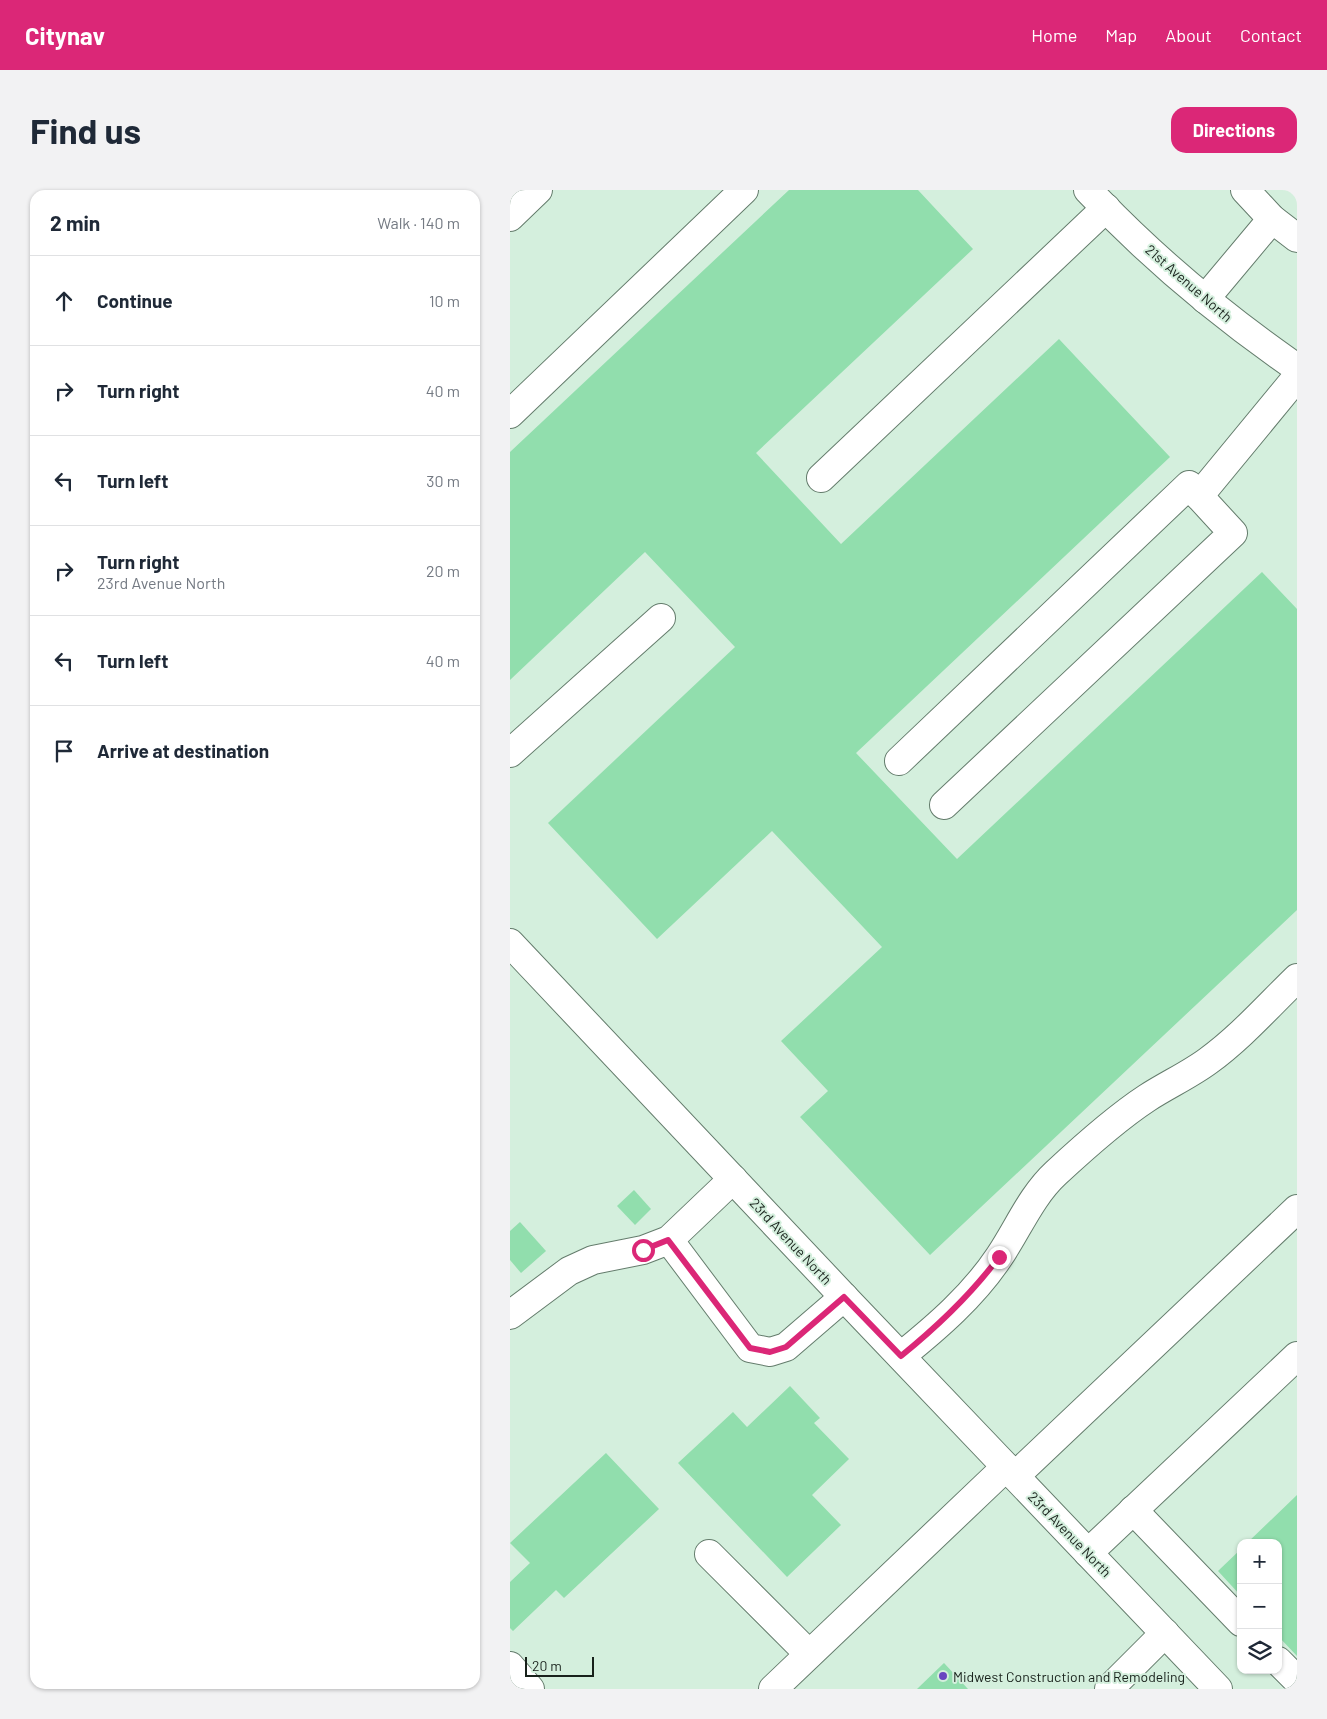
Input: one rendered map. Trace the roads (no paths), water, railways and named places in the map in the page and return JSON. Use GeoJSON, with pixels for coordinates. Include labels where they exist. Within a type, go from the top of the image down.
{"type":"FeatureCollection","features":[{"type":"Feature","properties":{"kind":"street"},"geometry":{"type":"LineString","coordinates":[[510,217],[538,190]]}},
{"type":"Feature","properties":{"kind":"street"},"geometry":{"type":"LineString","coordinates":[[510,414],[744,190]]}},
{"type":"Feature","properties":{"kind":"street"},"geometry":{"type":"LineString","coordinates":[[1245,190],[1272,219],[1297,238]]}},
{"type":"Feature","properties":{"kind":"street"},"geometry":{"type":"LineString","coordinates":[[821,478],[1097,199]]}},
{"type":"Feature","properties":{"kind":"street","name":"21st Avenue North"},"geometry":{"type":"LineString","coordinates":[[1097,199],[1172,271],[1251,336],[1297,368]]}},
{"type":"Feature","properties":{"kind":"street"},"geometry":{"type":"LineString","coordinates":[[1205,298],[1272,219]]}},
{"type":"Feature","properties":{"kind":"street"},"geometry":{"type":"LineString","coordinates":[[1199,496],[1297,377]]}},
{"type":"Feature","properties":{"kind":"street"},"geometry":{"type":"LineString","coordinates":[[899,761],[1189,485],[1233,533],[944,805]]}},
{"type":"Feature","properties":{"kind":"street"},"geometry":{"type":"LineString","coordinates":[[510,753],[661,618]]}},
{"type":"Feature","properties":{"kind":"street","name":"23rd Avenue North"},"geometry":{"type":"LineString","coordinates":[[510,943],[1218,1689]]}},
{"type":"Feature","properties":{"kind":"street"},"geometry":{"type":"LineString","coordinates":[[901,1356],[927,1335],[978,1285],[999,1257],[1042,1188],[1056,1173],[1113,1124],[1146,1099],[1210,1060],[1296,981]]}},
{"type":"Feature","properties":{"kind":"street"},"geometry":{"type":"LineString","coordinates":[[510,1315],[569,1270],[593,1260],[643,1250],[668,1240],[733,1179]]}},
{"type":"Feature","properties":{"kind":"street"},"geometry":{"type":"LineString","coordinates":[[778,1687],[809,1654],[1297,1209]]}},
{"type":"Feature","properties":{"kind":"street"},"geometry":{"type":"LineString","coordinates":[[668,1240],[750,1348],[770,1352],[786,1347],[844,1297]]}},
{"type":"Feature","properties":{"kind":"street"},"geometry":{"type":"LineString","coordinates":[[1088,1553],[1297,1356]]}},
{"type":"Feature","properties":{"kind":"street"},"geometry":{"type":"LineString","coordinates":[[1134,1510],[1237,1618]]}},
{"type":"Feature","properties":{"kind":"street"},"geometry":{"type":"LineString","coordinates":[[709,1554],[809,1654]]}},
{"type":"Feature","properties":{"kind":"street"},"geometry":{"type":"LineString","coordinates":[[1109,1689],[1165,1633]]}},
{"type":"Feature","properties":{"kind":"street"},"geometry":{"type":"LineString","coordinates":[[1282,1665],[1297,1680]]}},
{"type":"Feature","properties":{"kind":"street"},"geometry":{"type":"LineString","coordinates":[[510,1666],[530,1689]]}},
{"type":"Feature","properties":{"kind":"place","name":"Midwest Construction and Remodeling"},"geometry":{"type":"Point","coordinates":[943,1676]}}]}
